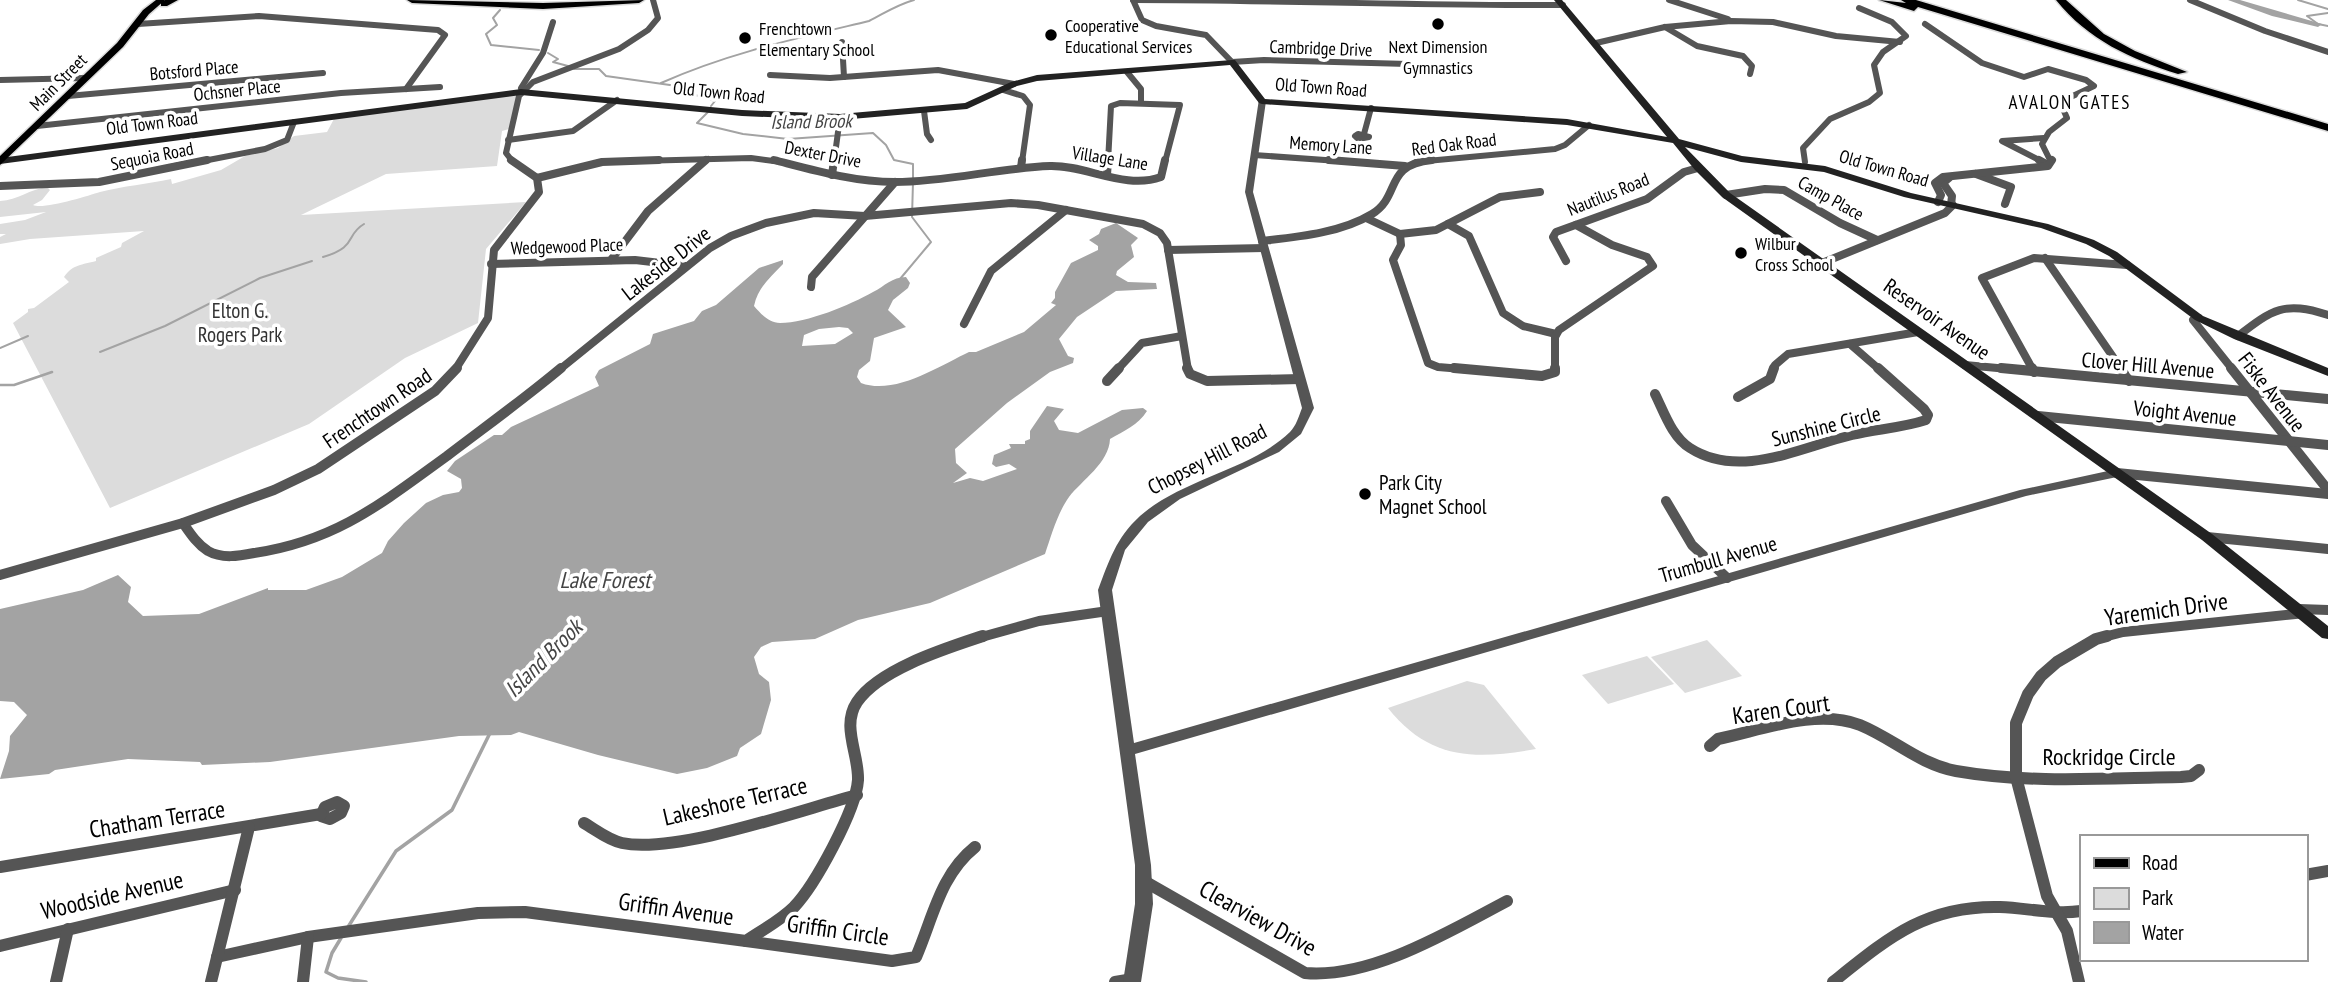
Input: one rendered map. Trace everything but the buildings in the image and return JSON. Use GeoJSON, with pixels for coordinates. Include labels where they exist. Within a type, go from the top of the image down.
{"type":"FeatureCollection","features":[{"type":"Feature","properties":{"kind":"highway"},"geometry":{"type":"LineString","coordinates":[[412,0],[534,6],[639,0]]}},
{"type":"Feature","properties":{"kind":"highway"},"geometry":{"type":"LineString","coordinates":[[482,0],[598,0]]}},
{"type":"Feature","properties":{"kind":"highway"},"geometry":{"type":"LineString","coordinates":[[1884,0],[2104,61]]}},
{"type":"Feature","properties":{"kind":"highway"},"geometry":{"type":"LineString","coordinates":[[1906,0],[2328,128]]}},
{"type":"Feature","properties":{"kind":"highway"},"geometry":{"type":"LineString","coordinates":[[1932,0],[2328,118]]}},
{"type":"Feature","properties":{"kind":"highway"},"geometry":{"type":"LineString","coordinates":[[2062,0],[2081,24],[2112,44],[2163,66],[2258,97]]}},
{"type":"Feature","properties":{"kind":"main road","name":"Main Street"},"geometry":{"type":"LineString","coordinates":[[0,161],[68,96],[138,24],[149,8],[167,1]]}},
{"type":"Feature","properties":{"kind":"main road","name":"Reservoir Avenue"},"geometry":{"type":"LineString","coordinates":[[1561,3],[1698,168],[1726,195],[2207,537],[2328,634]]}},
{"type":"Feature","properties":{"kind":"main road","name":"Old Town Road"},"geometry":{"type":"LineString","coordinates":[[0,161],[521,92],[742,113],[840,117],[967,106],[1014,84],[1037,78],[1232,61],[1262,101],[1589,125],[1675,141],[1741,159],[1825,169],[1938,202],[2026,221],[2077,236],[2106,250],[2199,318],[2238,337],[2328,372]]}},
{"type":"Feature","properties":{"kind":"street"},"geometry":{"type":"LineString","coordinates":[[1232,61],[1206,35],[1156,26],[1142,20],[1133,0],[1307,1],[1411,6],[1561,3]]}},
{"type":"Feature","properties":{"kind":"street"},"geometry":{"type":"LineString","coordinates":[[1669,0],[1731,21]]}},
{"type":"Feature","properties":{"kind":"street"},"geometry":{"type":"LineString","coordinates":[[2190,0],[2265,31],[2328,52]]}},
{"type":"Feature","properties":{"kind":"street"},"geometry":{"type":"LineString","coordinates":[[521,92],[537,80],[598,57],[651,29],[658,18],[654,3]]}},
{"type":"Feature","properties":{"kind":"street"},"geometry":{"type":"LineString","coordinates":[[1805,162],[1804,148],[1824,125],[1874,99],[1880,93],[1874,65],[1883,52],[1906,36],[1905,32],[1874,12],[1859,8]]}},
{"type":"Feature","properties":{"kind":"street"},"geometry":{"type":"LineString","coordinates":[[138,24],[259,16],[438,30],[444,35],[407,89]]}},
{"type":"Feature","properties":{"kind":"street"},"geometry":{"type":"LineString","coordinates":[[1596,43],[1665,27],[1731,21],[1773,22],[1836,36],[1900,42]]}},
{"type":"Feature","properties":{"kind":"street"},"geometry":{"type":"LineString","coordinates":[[537,178],[509,160],[506,153],[525,80],[543,53],[553,22]]}},
{"type":"Feature","properties":{"kind":"street"},"geometry":{"type":"LineString","coordinates":[[1925,24],[1982,63],[2024,77],[2048,69],[2086,80],[2094,86],[2063,99],[2060,104],[2067,118],[2044,138],[2042,144],[2052,161],[2048,166],[1938,180],[1936,183],[1941,198],[1938,202]]}},
{"type":"Feature","properties":{"kind":"street"},"geometry":{"type":"LineString","coordinates":[[1665,27],[1697,46],[1743,56],[1752,66],[1750,74]]}},
{"type":"Feature","properties":{"kind":"street"},"geometry":{"type":"LineString","coordinates":[[842,42],[844,76]]}},
{"type":"Feature","properties":{"kind":"street","name":"Cambridge Drive"},"geometry":{"type":"LineString","coordinates":[[1232,61],[1408,64]]}},
{"type":"Feature","properties":{"kind":"street"},"geometry":{"type":"LineString","coordinates":[[770,75],[844,76],[938,70],[1014,84]]}},
{"type":"Feature","properties":{"kind":"street"},"geometry":{"type":"LineString","coordinates":[[1107,175],[1111,107],[1116,104],[1141,103],[1141,89],[1127,72]]}},
{"type":"Feature","properties":{"kind":"street","name":"Botsford Place"},"geometry":{"type":"LineString","coordinates":[[68,96],[323,73]]}},
{"type":"Feature","properties":{"kind":"street"},"geometry":{"type":"LineString","coordinates":[[0,80],[85,78]]}},
{"type":"Feature","properties":{"kind":"street"},"geometry":{"type":"LineString","coordinates":[[525,80],[537,80]]}},
{"type":"Feature","properties":{"kind":"street","name":"Ochsner Place"},"geometry":{"type":"LineString","coordinates":[[37,126],[341,93],[440,87]]}},
{"type":"Feature","properties":{"kind":"street"},"geometry":{"type":"LineString","coordinates":[[1003,90],[1023,96],[1030,105],[1021,168]]}},
{"type":"Feature","properties":{"kind":"street"},"geometry":{"type":"LineString","coordinates":[[508,140],[573,131],[617,100]]}},
{"type":"Feature","properties":{"kind":"street","name":"Chopsey Hill Road"},"geometry":{"type":"LineString","coordinates":[[1133,981],[1143,920],[1144,881],[1105,590],[1109,566],[1120,546],[1149,513],[1182,492],[1286,445],[1301,429],[1308,408],[1249,192],[1262,101]]}},
{"type":"Feature","properties":{"kind":"street","name":"Village Lane"},"geometry":{"type":"LineString","coordinates":[[1021,168],[1059,167],[1148,181],[1161,177],[1182,106],[1172,103],[1141,103]]}},
{"type":"Feature","properties":{"kind":"street"},"geometry":{"type":"LineString","coordinates":[[1364,134],[1370,107]]}},
{"type":"Feature","properties":{"kind":"street"},"geometry":{"type":"LineString","coordinates":[[924,111],[927,134],[931,140]]}},
{"type":"Feature","properties":{"kind":"street"},"geometry":{"type":"LineString","coordinates":[[832,175],[840,117]]}},
{"type":"Feature","properties":{"kind":"street","name":"Sequoia Road"},"geometry":{"type":"LineString","coordinates":[[0,186],[99,182],[265,149],[287,140],[294,122]]}},
{"type":"Feature","properties":{"kind":"street","name":"Red Oak Road"},"geometry":{"type":"LineString","coordinates":[[1366,218],[1381,205],[1395,177],[1405,166],[1431,160],[1555,149],[1565,145],[1589,125]]}},
{"type":"Feature","properties":{"kind":"street"},"geometry":{"type":"LineString","coordinates":[[2044,138],[2002,141],[2048,166]]}},
{"type":"Feature","properties":{"kind":"street","name":"Memory Lane"},"geometry":{"type":"LineString","coordinates":[[1255,155],[1405,166]]}},
{"type":"Feature","properties":{"kind":"street"},"geometry":{"type":"LineString","coordinates":[[611,260],[648,211],[708,159]]}},
{"type":"Feature","properties":{"kind":"street","name":"Dexter Drive"},"geometry":{"type":"LineString","coordinates":[[537,178],[602,162],[708,159],[768,159],[832,175],[895,182],[1021,168]]}},
{"type":"Feature","properties":{"kind":"street","name":"Nautilus Road"},"geometry":{"type":"LineString","coordinates":[[1566,261],[1553,237],[1560,230],[1651,197],[1684,172],[1698,168]]}},
{"type":"Feature","properties":{"kind":"street"},"geometry":{"type":"LineString","coordinates":[[1822,263],[1945,213],[1952,205],[1952,196],[1943,181],[1970,174],[2011,187],[2005,204]]}},
{"type":"Feature","properties":{"kind":"street","name":"Frenchtown Road"},"geometry":{"type":"LineString","coordinates":[[0,575],[183,523],[239,504],[303,477],[435,391],[447,381],[468,354],[488,318],[491,308],[491,264],[497,246],[539,192],[537,178]]}},
{"type":"Feature","properties":{"kind":"street"},"geometry":{"type":"LineString","coordinates":[[811,287],[812,277],[895,182]]}},
{"type":"Feature","properties":{"kind":"street","name":"Camp Place"},"geometry":{"type":"LineString","coordinates":[[1726,195],[1765,189],[1784,190],[1840,223],[1877,240]]}},
{"type":"Feature","properties":{"kind":"street"},"geometry":{"type":"LineString","coordinates":[[1300,379],[1200,380],[1187,369],[1168,250],[1263,245],[1366,218],[1400,234],[1433,230],[1497,198],[1540,192]]}},
{"type":"Feature","properties":{"kind":"street","name":"Lakeside Drive"},"geometry":{"type":"LineString","coordinates":[[183,523],[196,541],[209,552],[231,557],[283,549],[348,525],[388,499],[517,404],[686,266],[721,242],[766,223],[814,213],[865,216],[1000,203],[1066,210],[1143,224],[1160,233],[1168,250]]}},
{"type":"Feature","properties":{"kind":"street"},"geometry":{"type":"LineString","coordinates":[[964,324],[991,271],[1066,210]]}},
{"type":"Feature","properties":{"kind":"street"},"geometry":{"type":"LineString","coordinates":[[1448,224],[1469,236],[1503,313],[1523,326],[1556,334]]}},
{"type":"Feature","properties":{"kind":"street"},"geometry":{"type":"LineString","coordinates":[[1400,234],[1401,245],[1392,260],[1427,360],[1432,365],[1549,375],[1555,370],[1556,334],[1577,316],[1653,266],[1647,257],[1612,245],[1576,225]]}},
{"type":"Feature","properties":{"kind":"street"},"geometry":{"type":"LineString","coordinates":[[2045,258],[2129,381]]}},
{"type":"Feature","properties":{"kind":"street"},"geometry":{"type":"LineString","coordinates":[[2034,372],[1982,280],[2030,259],[2127,265]]}},
{"type":"Feature","properties":{"kind":"street","name":"Wedgewood Place"},"geometry":{"type":"LineString","coordinates":[[491,264],[611,260],[657,261],[686,266]]}},
{"type":"Feature","properties":{"kind":"street"},"geometry":{"type":"LineString","coordinates":[[2238,337],[2278,307],[2296,306],[2328,315]]}},
{"type":"Feature","properties":{"kind":"street","name":"Fiske Avenue"},"geometry":{"type":"LineString","coordinates":[[2199,318],[2193,320],[2328,492]]}},
{"type":"Feature","properties":{"kind":"street"},"geometry":{"type":"LineString","coordinates":[[1738,397],[1770,379],[1775,365],[1788,354],[1918,332]]}},
{"type":"Feature","properties":{"kind":"street"},"geometry":{"type":"LineString","coordinates":[[1107,381],[1142,343],[1182,336]]}},
{"type":"Feature","properties":{"kind":"street","name":"Sunshine Circle"},"geometry":{"type":"LineString","coordinates":[[1655,394],[1684,444],[1707,457],[1730,461],[1763,459],[1827,440],[1926,420],[1928,415],[1924,409],[1850,344]]}},
{"type":"Feature","properties":{"kind":"street","name":"Clover Hill Avenue"},"geometry":{"type":"LineString","coordinates":[[1965,365],[2328,399]]}},
{"type":"Feature","properties":{"kind":"street","name":"Voight Avenue"},"geometry":{"type":"LineString","coordinates":[[2038,416],[2328,445]]}},
{"type":"Feature","properties":{"kind":"street","name":"Trumbull Avenue"},"geometry":{"type":"LineString","coordinates":[[1128,750],[2024,493],[2117,473],[2328,492]]}},
{"type":"Feature","properties":{"kind":"street"},"geometry":{"type":"LineString","coordinates":[[1666,501],[1692,545],[1727,578]]}},
{"type":"Feature","properties":{"kind":"street"},"geometry":{"type":"LineString","coordinates":[[2207,537],[2328,549]]}},
{"type":"Feature","properties":{"kind":"street","name":"Yaremich Drive"},"geometry":{"type":"LineString","coordinates":[[2079,982],[2067,931],[2047,897],[2016,777],[2016,723],[2028,694],[2041,676],[2096,639],[2123,632],[2328,610]]}},
{"type":"Feature","properties":{"kind":"street"},"geometry":{"type":"LineString","coordinates":[[857,795],[858,774],[850,738],[850,719],[864,692],[879,680],[913,663],[1028,623],[1108,611]]}},
{"type":"Feature","properties":{"kind":"street","name":"Karen Court"},"geometry":{"type":"LineString","coordinates":[[1710,746],[1718,739],[1820,719],[1840,720],[1867,729],[1913,758],[1930,765],[1957,771],[2016,777]]}},
{"type":"Feature","properties":{"kind":"street","name":"Rockridge Circle"},"geometry":{"type":"LineString","coordinates":[[2016,777],[2181,777],[2191,776],[2199,770]]}},
{"type":"Feature","properties":{"kind":"street","name":"Lakeshore Terrace"},"geometry":{"type":"LineString","coordinates":[[584,824],[623,843],[659,842],[700,836],[857,795]]}},
{"type":"Feature","properties":{"kind":"street","name":"Griffin Avenue"},"geometry":{"type":"LineString","coordinates":[[217,957],[308,937],[478,913],[525,912],[746,941],[782,917],[801,898],[857,795]]}},
{"type":"Feature","properties":{"kind":"street","name":"Chatham Terrace"},"geometry":{"type":"LineString","coordinates":[[0,867],[321,814]]}},
{"type":"Feature","properties":{"kind":"street"},"geometry":{"type":"LineString","coordinates":[[211,982],[250,827]]}},
{"type":"Feature","properties":{"kind":"street","name":"Griffin Circle"},"geometry":{"type":"LineString","coordinates":[[746,941],[892,961],[916,957],[952,868],[963,855],[975,847]]}},
{"type":"Feature","properties":{"kind":"street"},"geometry":{"type":"LineString","coordinates":[[2307,875],[2328,871]]}},
{"type":"Feature","properties":{"kind":"street","name":"Clearview Drive"},"geometry":{"type":"LineString","coordinates":[[1144,881],[1304,978],[1328,975],[1415,950],[1507,901]]}},
{"type":"Feature","properties":{"kind":"street","name":"Woodside Avenue"},"geometry":{"type":"LineString","coordinates":[[0,946],[235,890]]}},
{"type":"Feature","properties":{"kind":"street"},"geometry":{"type":"LineString","coordinates":[[1833,982],[1892,935],[1928,915],[1969,907],[2080,911]]}},
{"type":"Feature","properties":{"kind":"street"},"geometry":{"type":"LineString","coordinates":[[56,982],[68,929]]}},
{"type":"Feature","properties":{"kind":"street"},"geometry":{"type":"LineString","coordinates":[[303,982],[308,937]]}},
{"type":"Feature","properties":{"kind":"street"},"geometry":{"type":"LineString","coordinates":[[1115,982],[1133,981]]}},
{"type":"Feature","properties":{"kind":"green space","name":"Elton G. Rogers Park"},"geometry":{"type":"Polygon","coordinates":[[[519,92],[509,129],[502,131],[497,166],[386,174],[301,215],[526,202],[486,249],[478,323],[405,358],[309,424],[110,508],[13,323],[28,312],[28,309],[34,308],[69,282],[64,277],[71,270],[96,261],[96,258],[121,247],[122,243],[144,231],[30,239],[0,244],[0,237],[6,234],[0,234],[0,224],[25,220],[46,212],[0,217],[0,201],[47,187],[50,190],[42,200],[33,205],[55,204],[109,190],[171,179],[172,184],[221,170],[245,156],[278,148],[294,136],[327,132],[335,117],[519,92]]]}},
{"type":"Feature","properties":{"kind":"green space"},"geometry":{"type":"Polygon","coordinates":[[[1707,640],[1742,676],[1685,693],[1651,657],[1707,640]]]}},
{"type":"Feature","properties":{"kind":"green space"},"geometry":{"type":"Polygon","coordinates":[[[1647,656],[1674,684],[1608,704],[1582,675],[1647,656]]]}},
{"type":"Feature","properties":{"kind":"green space"},"geometry":{"type":"Polygon","coordinates":[[[1467,681],[1484,685],[1536,749],[1493,755],[1454,752],[1420,738],[1388,708],[1467,681]]]}},
{"type":"Feature","properties":{"kind":"water","name":"Lake Forest"},"geometry":{"type":"Polygon","coordinates":[[[1116,223],[1138,238],[1131,245],[1134,257],[1117,271],[1116,275],[1128,282],[1156,283],[1157,289],[1116,291],[1077,317],[1059,339],[1068,356],[1074,358],[1073,363],[1050,372],[1007,403],[955,449],[956,463],[967,473],[953,483],[970,478],[983,481],[1017,469],[1009,464],[996,467],[992,464],[994,455],[1011,448],[1009,444],[1025,444],[1025,441],[1030,439],[1030,431],[1047,406],[1064,409],[1054,421],[1059,430],[1078,433],[1122,410],[1143,408],[1147,411],[1135,424],[1110,439],[1105,456],[1065,503],[1045,554],[930,603],[858,620],[815,639],[772,642],[761,647],[754,657],[759,674],[769,682],[771,700],[761,734],[740,748],[737,756],[707,768],[677,774],[519,732],[511,735],[459,736],[270,762],[202,765],[200,762],[128,759],[55,770],[49,774],[0,779],[9,751],[10,736],[27,715],[14,702],[0,701],[0,609],[83,590],[118,575],[131,587],[128,602],[143,616],[199,614],[268,588],[306,590],[342,577],[382,553],[388,541],[426,503],[443,495],[459,492],[462,488],[461,479],[447,471],[455,461],[494,435],[502,435],[511,427],[599,386],[595,377],[599,370],[650,344],[653,334],[694,321],[702,311],[716,305],[759,268],[783,260],[783,264],[762,288],[754,306],[762,315],[776,323],[803,320],[841,308],[893,280],[906,277],[910,283],[908,288],[893,300],[888,310],[906,327],[874,338],[870,361],[859,370],[857,377],[861,383],[888,385],[917,377],[969,352],[976,352],[1024,332],[1056,305],[1051,303],[1071,263],[1098,250],[1098,246],[1089,240],[1099,234],[1101,229],[1116,223]],[[848,328],[819,329],[804,335],[802,346],[835,344],[853,333],[848,328]]]}},
{"type":"Feature","properties":{"kind":"waterway"},"geometry":{"type":"LineString","coordinates":[[661,83],[738,55],[869,21],[914,0]]}},
{"type":"Feature","properties":{"kind":"waterway"},"geometry":{"type":"LineString","coordinates":[[2232,0],[2318,24]]}},
{"type":"Feature","properties":{"kind":"waterway"},"geometry":{"type":"LineString","coordinates":[[2298,0],[2328,9]]}},
{"type":"Feature","properties":{"kind":"waterway","name":"Island Brook"},"geometry":{"type":"LineString","coordinates":[[500,10],[493,18],[497,25],[486,34],[491,45],[539,50]]}},
{"type":"Feature","properties":{"kind":"waterway"},"geometry":{"type":"LineString","coordinates":[[2328,13],[2307,16],[2318,24],[2328,26]]}},
{"type":"Feature","properties":{"kind":"waterway","name":"Island Brook"},"geometry":{"type":"LineString","coordinates":[[548,53],[558,59],[553,62],[568,66]]}},
{"type":"Feature","properties":{"kind":"waterway","name":"Island Brook"},"geometry":{"type":"LineString","coordinates":[[574,69],[599,69],[606,76],[677,86],[675,89],[715,101],[711,106]]}},
{"type":"Feature","properties":{"kind":"waterway","name":"Island Brook"},"geometry":{"type":"LineString","coordinates":[[708,112],[697,123],[743,134],[788,139],[873,133],[886,145],[894,160],[913,164],[913,178]]}},
{"type":"Feature","properties":{"kind":"waterway","name":"Island Brook"},"geometry":{"type":"LineString","coordinates":[[900,279],[931,242],[912,217],[913,182]]}},
{"type":"Feature","properties":{"kind":"waterway"},"geometry":{"type":"LineString","coordinates":[[323,257],[342,249],[354,232],[364,224]]}},
{"type":"Feature","properties":{"kind":"waterway"},"geometry":{"type":"LineString","coordinates":[[100,352],[165,326],[260,278],[312,261]]}},
{"type":"Feature","properties":{"kind":"waterway"},"geometry":{"type":"LineString","coordinates":[[0,348],[28,336]]}},
{"type":"Feature","properties":{"kind":"waterway"},"geometry":{"type":"LineString","coordinates":[[0,385],[14,385],[52,372]]}},
{"type":"Feature","properties":{"kind":"waterway","name":"Island Brook"},"geometry":{"type":"LineString","coordinates":[[348,927],[396,851],[452,810],[490,733]]}},
{"type":"Feature","properties":{"kind":"waterway","name":"Island Brook"},"geometry":{"type":"LineString","coordinates":[[341,938],[332,953],[326,972],[338,978],[366,982]]}},
{"type":"Feature","properties":{"kind":"place","name":"Next Dimension Gymnastics"},"geometry":{"type":"Point","coordinates":[1438,24]}},
{"type":"Feature","properties":{"kind":"place","name":"Cooperative Educational Services"},"geometry":{"type":"Point","coordinates":[1051,35]}},
{"type":"Feature","properties":{"kind":"place","name":"Frenchtown Elementary School"},"geometry":{"type":"Point","coordinates":[745,38]}},
{"type":"Feature","properties":{"kind":"place","name":"Wilbur Cross School"},"geometry":{"type":"Point","coordinates":[1741,253]}},
{"type":"Feature","properties":{"kind":"place","name":"Park City Magnet School"},"geometry":{"type":"Point","coordinates":[1365,494]}},
{"type":"Feature","properties":{"kind":"district","name":"AVALON GATES"},"geometry":{"type":"Point","coordinates":[2070,102]}}]}
